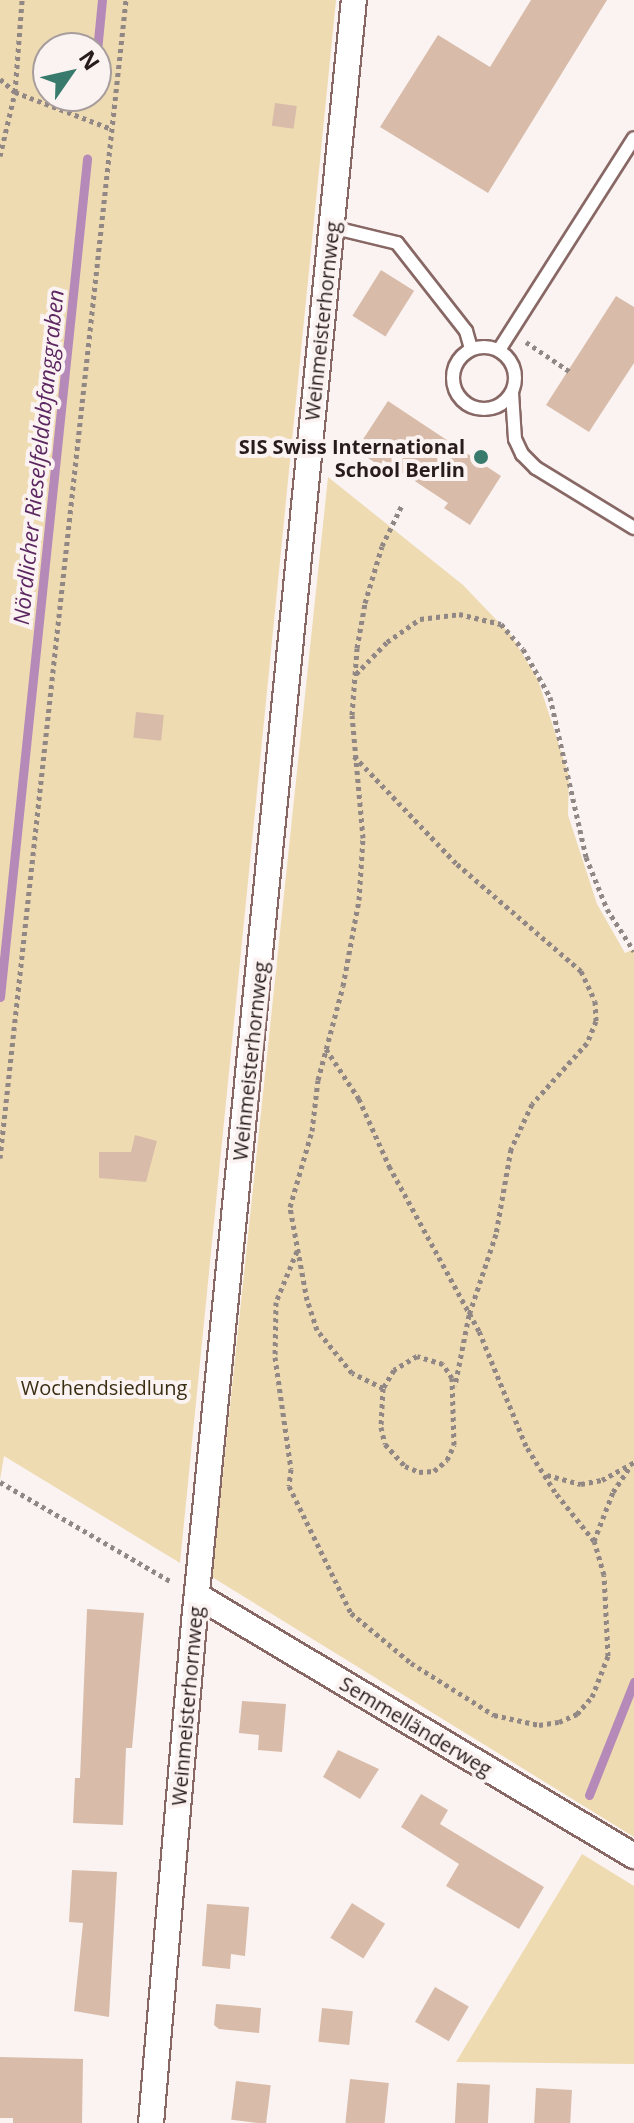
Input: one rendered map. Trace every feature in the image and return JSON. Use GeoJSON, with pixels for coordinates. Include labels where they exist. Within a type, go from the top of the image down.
{"type":"FeatureCollection","features":[{"type":"Feature","properties":{"kind":"street","name":"Weinmeisterhornweg"},"geometry":{"type":"LineString","coordinates":[[151,2123],[198,1596],[354,0]]}},
{"type":"Feature","properties":{"kind":"street","name":"Semmelländerweg"},"geometry":{"type":"LineString","coordinates":[[198,1596],[634,1856]]}},
{"type":"Feature","properties":{"kind":"lane"},"geometry":{"type":"LineString","coordinates":[[499,350],[634,138]]}},
{"type":"Feature","properties":{"kind":"lane"},"geometry":{"type":"LineString","coordinates":[[331,227],[397,243],[466,331],[471,349]]}},
{"type":"Feature","properties":{"kind":"lane"},"geometry":{"type":"LineString","coordinates":[[512,393],[505,402],[485,409],[465,403],[454,385],[456,364],[471,349],[490,347],[507,356],[516,374],[512,393],[515,439],[522,454],[536,468],[634,528]]}},
{"type":"Feature","properties":{"kind":"path"},"geometry":{"type":"LineString","coordinates":[[0,156],[15,92],[22,0]]}},
{"type":"Feature","properties":{"kind":"path"},"geometry":{"type":"LineString","coordinates":[[0,1158],[126,0]]}},
{"type":"Feature","properties":{"kind":"path"},"geometry":{"type":"LineString","coordinates":[[0,79],[15,92],[112,129]]}},
{"type":"Feature","properties":{"kind":"path"},"geometry":{"type":"LineString","coordinates":[[511,332],[572,373]]}},
{"type":"Feature","properties":{"kind":"path"},"geometry":{"type":"LineString","coordinates":[[383,1388],[352,1373],[317,1330],[297,1251],[290,1207],[312,1131],[326,1049],[351,944],[361,876],[363,838],[353,755],[353,676],[365,603],[382,546],[402,505]]}},
{"type":"Feature","properties":{"kind":"path"},"geometry":{"type":"LineString","coordinates":[[353,676],[387,642],[420,619],[459,614],[501,624],[523,649],[550,697],[586,857],[607,909],[634,951]]}},
{"type":"Feature","properties":{"kind":"path"},"geometry":{"type":"LineString","coordinates":[[353,755],[457,864],[581,971],[595,1001],[596,1021],[587,1043],[532,1104],[511,1149],[496,1234],[469,1315],[454,1390],[454,1445],[447,1460],[434,1471],[419,1472],[405,1466],[385,1444],[381,1427],[383,1388],[394,1370],[417,1356],[443,1364],[454,1390]]}},
{"type":"Feature","properties":{"kind":"path"},"geometry":{"type":"LineString","coordinates":[[297,1251],[276,1302],[275,1357],[289,1454],[289,1486],[351,1613],[411,1663],[494,1715],[539,1725],[559,1722],[577,1714],[592,1697],[608,1656],[606,1590],[594,1541],[526,1446],[498,1373],[469,1315],[390,1168],[359,1099],[326,1049]]}},
{"type":"Feature","properties":{"kind":"path"},"geometry":{"type":"LineString","coordinates":[[546,1475],[581,1484],[602,1480],[633,1463]]}},
{"type":"Feature","properties":{"kind":"path"},"geometry":{"type":"LineString","coordinates":[[594,1541],[613,1492],[633,1463]]}},
{"type":"Feature","properties":{"kind":"path"},"geometry":{"type":"LineString","coordinates":[[0,1482],[198,1596]]}},
{"type":"Feature","properties":{"kind":"green space","name":"Wochendsiedlung"},"geometry":{"type":"Polygon","coordinates":[[[0,0],[336,0],[180,1563],[4,1456],[0,1480],[0,0]]]}},
{"type":"Feature","properties":{"kind":"green space"},"geometry":{"type":"Polygon","coordinates":[[[328,477],[463,585],[511,635],[538,680],[569,776],[568,815],[597,904],[625,953],[634,949],[634,1837],[212,1577],[328,477]]]}},
{"type":"Feature","properties":{"kind":"green space"},"geometry":{"type":"Polygon","coordinates":[[[582,1854],[634,1886],[634,2064],[456,2062],[582,1854]]]}},
{"type":"Feature","properties":{"kind":"building"},"geometry":{"type":"Polygon","coordinates":[[[531,0],[607,0],[488,193],[380,127],[438,35],[490,67],[531,0]]]}},
{"type":"Feature","properties":{"kind":"building"},"geometry":{"type":"Polygon","coordinates":[[[275,103],[297,106],[294,129],[272,126],[275,103]]]}},
{"type":"Feature","properties":{"kind":"building"},"geometry":{"type":"Polygon","coordinates":[[[381,270],[414,291],[385,336],[352,316],[381,270]]]}},
{"type":"Feature","properties":{"kind":"building"},"geometry":{"type":"Polygon","coordinates":[[[616,296],[634,307],[634,363],[589,432],[546,405],[616,296]]]}},
{"type":"Feature","properties":{"kind":"building"},"geometry":{"type":"Polygon","coordinates":[[[388,401],[501,476],[470,525],[444,508],[448,503],[383,460],[380,466],[356,450],[388,401]]]}},
{"type":"Feature","properties":{"kind":"building"},"geometry":{"type":"Polygon","coordinates":[[[136,712],[164,715],[161,741],[133,738],[136,712]]]}},
{"type":"Feature","properties":{"kind":"building"},"geometry":{"type":"Polygon","coordinates":[[[135,1135],[157,1141],[146,1182],[99,1178],[99,1152],[131,1152],[135,1135]]]}},
{"type":"Feature","properties":{"kind":"building"},"geometry":{"type":"Polygon","coordinates":[[[87,1609],[144,1613],[132,1748],[126,1748],[123,1825],[73,1823],[75,1778],[80,1778],[87,1609]]]}},
{"type":"Feature","properties":{"kind":"building"},"geometry":{"type":"Polygon","coordinates":[[[242,1701],[286,1704],[282,1752],[258,1750],[259,1735],[239,1733],[242,1701]]]}},
{"type":"Feature","properties":{"kind":"building"},"geometry":{"type":"Polygon","coordinates":[[[338,1750],[379,1769],[360,1799],[323,1777],[338,1750]]]}},
{"type":"Feature","properties":{"kind":"building"},"geometry":{"type":"Polygon","coordinates":[[[421,1794],[448,1810],[440,1824],[544,1887],[519,1929],[446,1886],[459,1864],[401,1827],[421,1794]]]}},
{"type":"Feature","properties":{"kind":"building"},"geometry":{"type":"Polygon","coordinates":[[[72,1870],[117,1872],[109,2017],[74,2011],[83,1923],[69,1922],[72,1870]]]}},
{"type":"Feature","properties":{"kind":"building"},"geometry":{"type":"Polygon","coordinates":[[[352,1903],[385,1924],[363,1958],[330,1938],[352,1903]]]}},
{"type":"Feature","properties":{"kind":"building"},"geometry":{"type":"Polygon","coordinates":[[[207,1904],[249,1907],[245,1956],[231,1954],[230,1969],[202,1966],[207,1904]]]}},
{"type":"Feature","properties":{"kind":"building"},"geometry":{"type":"Polygon","coordinates":[[[435,1987],[469,2006],[449,2041],[415,2022],[435,1987]]]}},
{"type":"Feature","properties":{"kind":"building"},"geometry":{"type":"Polygon","coordinates":[[[216,2004],[261,2008],[259,2033],[219,2029],[214,2025],[216,2004]]]}},
{"type":"Feature","properties":{"kind":"building"},"geometry":{"type":"Polygon","coordinates":[[[322,2008],[353,2011],[349,2045],[318,2042],[322,2008]]]}},
{"type":"Feature","properties":{"kind":"building"},"geometry":{"type":"Polygon","coordinates":[[[0,2057],[83,2059],[82,2123],[13,2123],[13,2118],[0,2118],[0,2057]]]}},
{"type":"Feature","properties":{"kind":"building"},"geometry":{"type":"Polygon","coordinates":[[[350,2079],[389,2083],[385,2123],[345,2123],[350,2079]]]}},
{"type":"Feature","properties":{"kind":"building"},"geometry":{"type":"Polygon","coordinates":[[[236,2081],[271,2085],[266,2123],[231,2120],[236,2081]]]}},
{"type":"Feature","properties":{"kind":"building"},"geometry":{"type":"Polygon","coordinates":[[[457,2083],[490,2085],[488,2123],[455,2123],[457,2083]]]}},
{"type":"Feature","properties":{"kind":"building"},"geometry":{"type":"Polygon","coordinates":[[[536,2088],[572,2090],[570,2123],[534,2123],[536,2088]]]}},
{"type":"Feature","properties":{"kind":"waterway","name":"Nördlicher Rieselfeldabfanggraben"},"geometry":{"type":"LineString","coordinates":[[99,32],[102,0]]}},
{"type":"Feature","properties":{"kind":"waterway","name":"Nördlicher Rieselfeldabfanggraben"},"geometry":{"type":"LineString","coordinates":[[0,997],[87,159]]}},
{"type":"Feature","properties":{"kind":"waterway"},"geometry":{"type":"LineString","coordinates":[[589,1795],[634,1682]]}},
{"type":"Feature","properties":{"kind":"place","name":"SIS Swiss International School Berlin"},"geometry":{"type":"Point","coordinates":[481,457]}}]}
